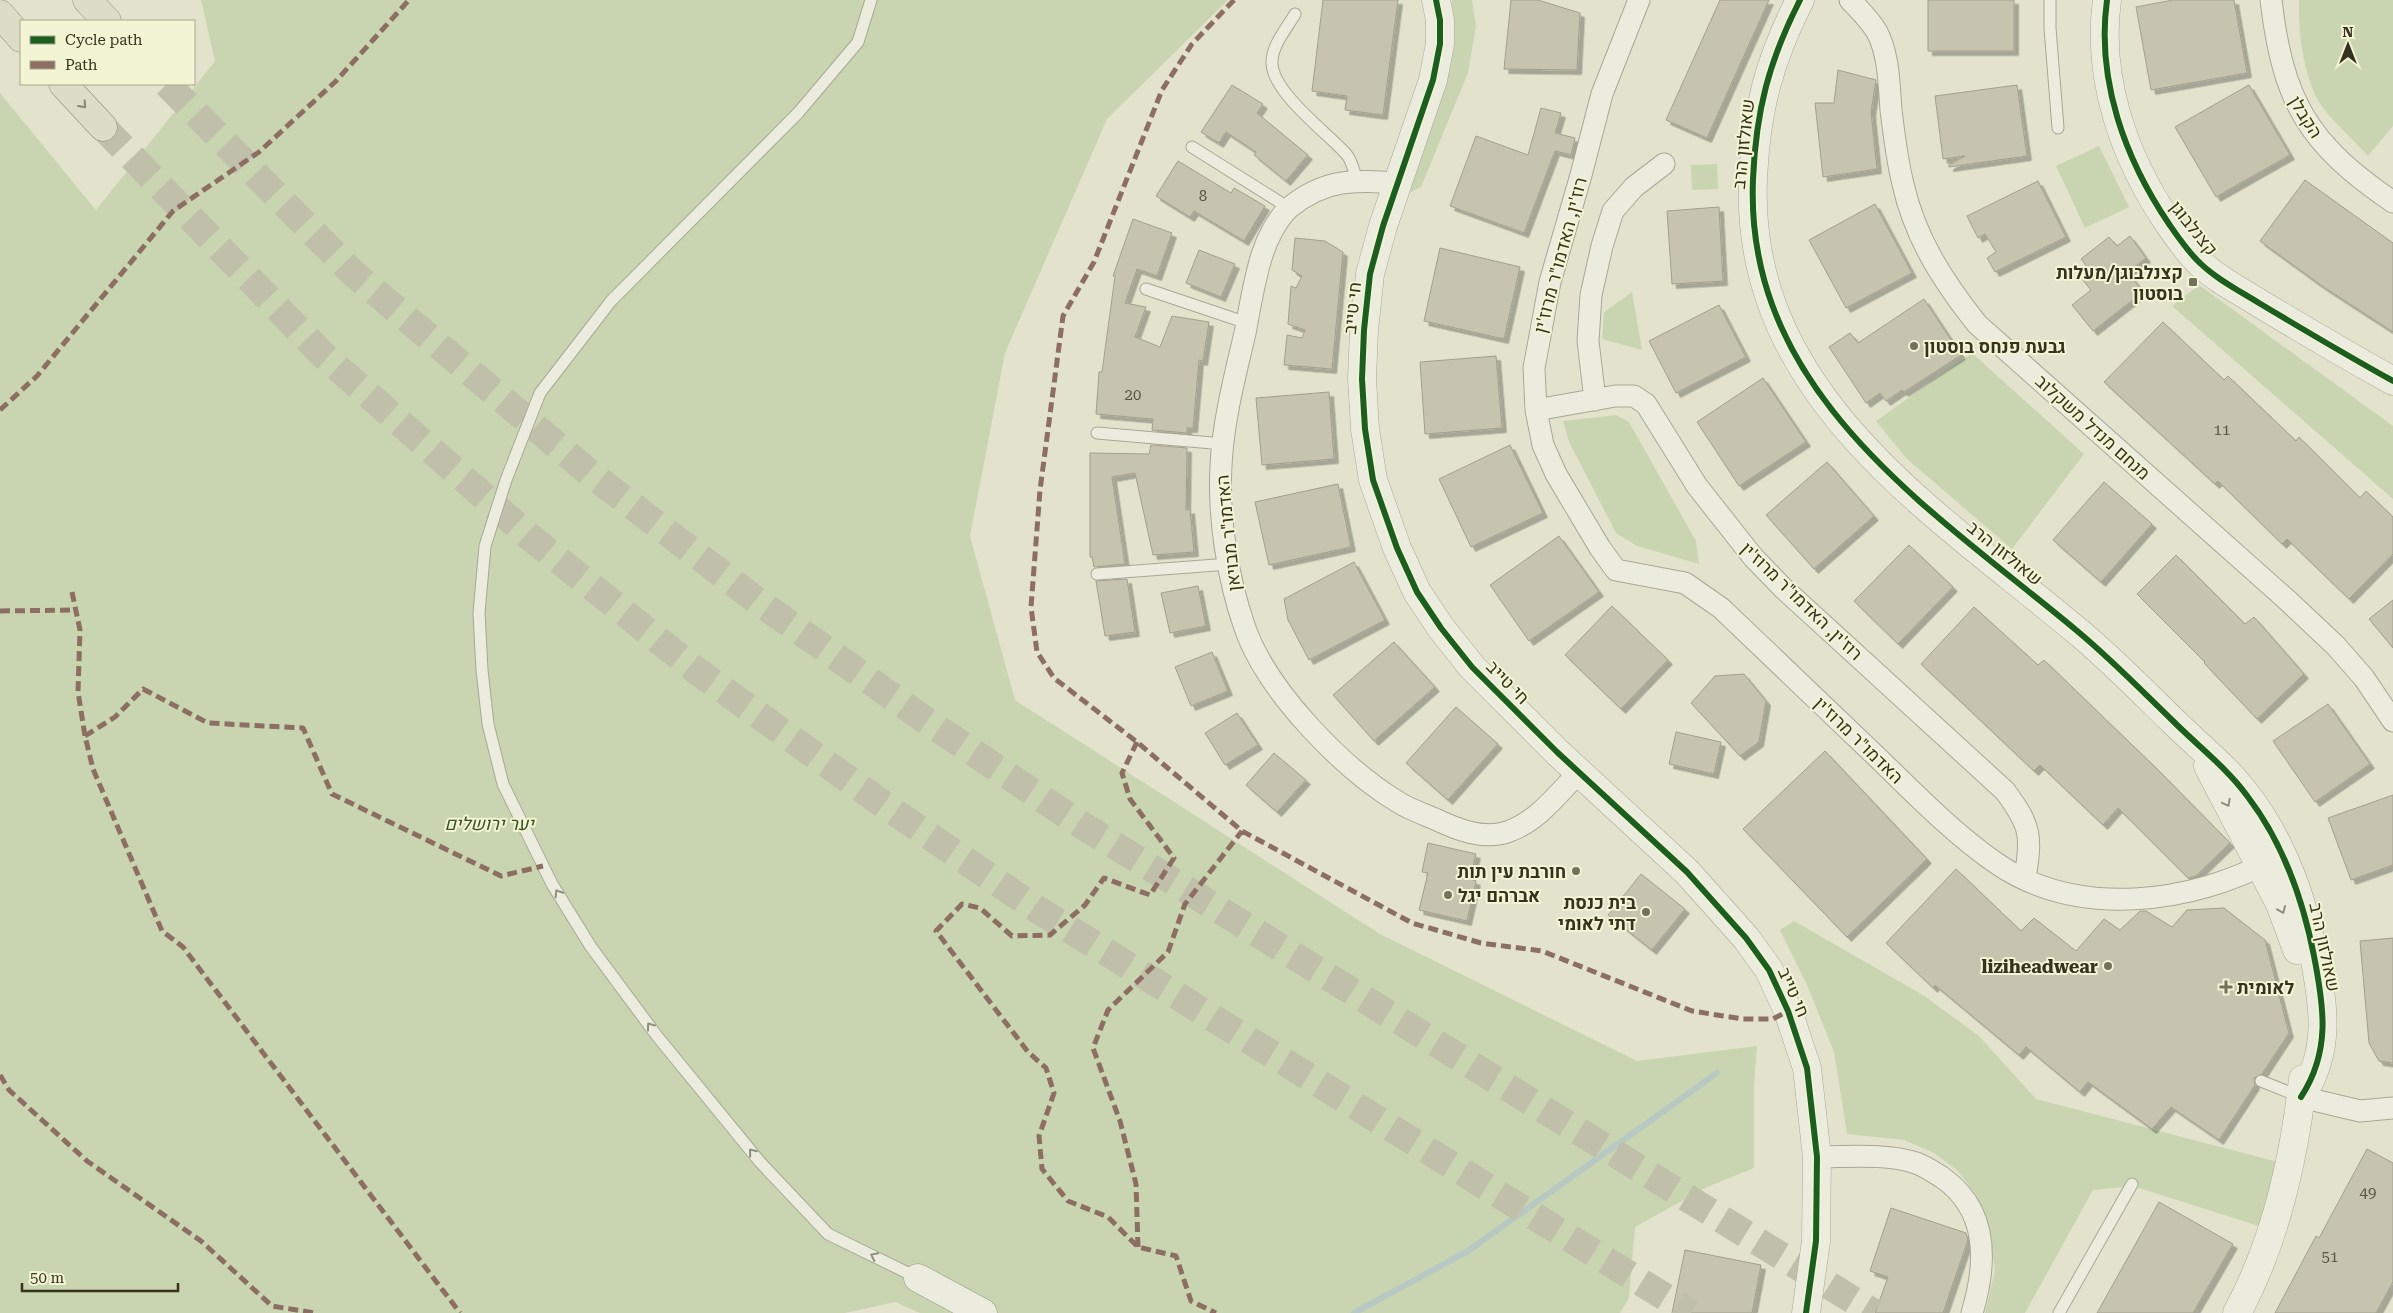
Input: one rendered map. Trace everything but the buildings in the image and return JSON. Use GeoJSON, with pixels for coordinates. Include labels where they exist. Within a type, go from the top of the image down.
{"type":"FeatureCollection","features":[{"type":"Feature","properties":{"kind":"highway"},"geometry":{"type":"LineString","coordinates":[[87,0],[106,20]]}},
{"type":"Feature","properties":{"kind":"highway"},"geometry":{"type":"LineString","coordinates":[[0,14],[20,37]]}},
{"type":"Feature","properties":{"kind":"highway"},"geometry":{"type":"LineString","coordinates":[[64,85],[103,127]]}},
{"type":"Feature","properties":{"kind":"street","name":"חי טייב"},"geometry":{"type":"LineString","coordinates":[[1436,0],[1440,20],[1440,44],[1434,80],[1382,226],[1370,274],[1364,330],[1362,379],[1365,430],[1373,480],[1397,548],[1417,592],[1441,628],[1492,687],[1579,772],[1688,872],[1746,938],[1769,970],[1788,1011],[1807,1068],[1817,1157],[1816,1241],[1806,1313]]}},
{"type":"Feature","properties":{"kind":"street","name":"רוז'ין, האדמו\"ר מרוז'ין"},"geometry":{"type":"LineString","coordinates":[[1639,0],[1602,94],[1550,282],[1534,368],[1536,410],[1615,396],[1634,396],[1646,404],[1697,486],[1753,557],[1783,588],[2005,791],[2020,810],[2031,845],[2025,878]]}},
{"type":"Feature","properties":{"kind":"street","name":"שאולזון הרב"},"geometry":{"type":"LineString","coordinates":[[1800,0],[1780,42],[1763,93],[1756,132],[1752,196],[1754,235],[1764,282],[1778,322],[1796,358],[1813,387],[1834,413],[1919,502],[2080,632],[2197,744],[2272,860],[2305,919],[2322,1001],[2323,1022],[2319,1063],[2316,1073],[2301,1097],[2288,1173],[2277,1215],[2259,1266],[2237,1313]]}},
{"type":"Feature","properties":{"kind":"street","name":"מנחם מנדל משקלוב"},"geometry":{"type":"LineString","coordinates":[[1850,0],[1877,32],[1885,53],[1894,137],[1903,185],[1916,227],[1932,260],[1954,295],[1977,324],[2329,639],[2364,678],[2393,721]]}},
{"type":"Feature","properties":{"kind":"street","name":"קצנלבוגן"},"geometry":{"type":"LineString","coordinates":[[2107,0],[2106,60],[2110,91],[2120,128],[2132,161],[2150,196],[2177,235],[2200,263],[2242,292],[2393,382]]}},
{"type":"Feature","properties":{"kind":"street","name":"הקבלן"},"geometry":{"type":"LineString","coordinates":[[2272,0],[2280,60],[2291,94],[2305,120],[2326,148],[2345,166],[2358,178],[2393,202]]}},
{"type":"Feature","properties":{"kind":"street"},"geometry":{"type":"LineString","coordinates":[[1594,400],[1588,341],[1591,295],[1602,246],[1614,211],[1634,188],[1664,164]]}},
{"type":"Feature","properties":{"kind":"street","name":"האדמו\"ר מבויאן"},"geometry":{"type":"LineString","coordinates":[[1398,183],[1357,180],[1343,181],[1313,192],[1289,208],[1278,221],[1262,254],[1224,444],[1221,482],[1229,564],[1235,599],[1246,632],[1264,665],[1290,704],[1327,746],[1398,802],[1459,831],[1486,834],[1505,833],[1522,825],[1542,810],[1579,772]]}},
{"type":"Feature","properties":{"kind":"street","name":"האדמו\"ר מרוז'ין"},"geometry":{"type":"LineString","coordinates":[[1536,410],[1543,445],[1556,474],[1600,548],[1616,570],[1684,583],[1721,608],[1930,807],[1997,864],[2045,888],[2085,897],[2124,899],[2164,896],[2204,888],[2272,860]]}},
{"type":"Feature","properties":{"kind":"street"},"geometry":{"type":"LineString","coordinates":[[2301,1097],[2360,1111],[2393,1108]]}},
{"type":"Feature","properties":{"kind":"street"},"geometry":{"type":"LineString","coordinates":[[1817,1157],[1883,1158],[1916,1163],[1954,1186],[1969,1202],[1978,1228],[1982,1254],[1980,1288],[1972,1313]]}},
{"type":"Feature","properties":{"kind":"street"},"geometry":{"type":"LineString","coordinates":[[918,1278],[954,1313]]}},
{"type":"Feature","properties":{"kind":"street"},"geometry":{"type":"LineString","coordinates":[[918,1278],[983,1313]]}},
{"type":"Feature","properties":{"kind":"lane"},"geometry":{"type":"LineString","coordinates":[[871,0],[858,42],[798,113],[611,301],[540,393],[506,480],[485,546],[479,613],[482,670],[488,724],[504,784],[552,884],[591,947],[657,1036],[760,1162],[828,1234],[918,1278]]}},
{"type":"Feature","properties":{"kind":"lane"},"geometry":{"type":"LineString","coordinates":[[2050,0],[2050,28],[2058,128]]}},
{"type":"Feature","properties":{"kind":"lane"},"geometry":{"type":"LineString","coordinates":[[1295,14],[1274,49],[1271,63],[1277,79],[1292,101],[1348,156],[1357,180]]}},
{"type":"Feature","properties":{"kind":"lane"},"geometry":{"type":"LineString","coordinates":[[1192,147],[1289,208]]}},
{"type":"Feature","properties":{"kind":"lane"},"geometry":{"type":"LineString","coordinates":[[1146,289],[1247,323]]}},
{"type":"Feature","properties":{"kind":"lane"},"geometry":{"type":"LineString","coordinates":[[1096,433],[1224,444]]}},
{"type":"Feature","properties":{"kind":"lane"},"geometry":{"type":"LineString","coordinates":[[1096,574],[1229,564]]}},
{"type":"Feature","properties":{"kind":"lane"},"geometry":{"type":"LineString","coordinates":[[2261,1081],[2301,1097]]}},
{"type":"Feature","properties":{"kind":"lane"},"geometry":{"type":"LineString","coordinates":[[2059,1313],[2132,1184]]}},
{"type":"Feature","properties":{"kind":"green space","name":"יער ירושלים"},"geometry":{"type":"Polygon","coordinates":[[[201,0],[1228,0],[1107,119],[1005,353],[970,536],[1015,700],[1380,934],[1637,1061],[1757,1046],[1754,1084],[1754,1168],[1707,1187],[1635,1227],[1629,1298],[1620,1313],[920,1313],[895,1302],[845,1313],[0,1313],[0,93],[96,210],[215,61],[201,0]]]}},
{"type":"Feature","properties":{"kind":"green space"},"geometry":{"type":"Polygon","coordinates":[[[1452,0],[1472,0],[1476,26],[1468,73],[1421,187],[1399,198],[1446,85],[1454,37],[1452,0]]]}},
{"type":"Feature","properties":{"kind":"green space"},"geometry":{"type":"Polygon","coordinates":[[[2299,0],[2393,0],[2393,126],[2368,156],[2328,114],[2314,91],[2305,65],[2299,25],[2299,0]]]}},
{"type":"Feature","properties":{"kind":"green space"},"geometry":{"type":"Polygon","coordinates":[[[2099,146],[2129,207],[2085,228],[2056,166],[2099,146]]]}},
{"type":"Feature","properties":{"kind":"green space"},"geometry":{"type":"Polygon","coordinates":[[[1717,164],[1718,189],[1692,190],[1691,165],[1717,164]]]}},
{"type":"Feature","properties":{"kind":"green space"},"geometry":{"type":"Polygon","coordinates":[[[2199,285],[2393,426],[2393,499],[2172,306],[2199,285]]]}},
{"type":"Feature","properties":{"kind":"green space"},"geometry":{"type":"Polygon","coordinates":[[[1632,292],[1642,350],[1602,339],[1604,312],[1632,292]]]}},
{"type":"Feature","properties":{"kind":"green space"},"geometry":{"type":"Polygon","coordinates":[[[1972,353],[2084,454],[2012,549],[1906,458],[1876,421],[1972,353]]]}},
{"type":"Feature","properties":{"kind":"green space"},"geometry":{"type":"Polygon","coordinates":[[[1616,415],[1629,422],[1696,541],[1699,564],[1637,546],[1616,533],[1569,442],[1563,421],[1616,415]]]}},
{"type":"Feature","properties":{"kind":"green space"},"geometry":{"type":"Polygon","coordinates":[[[1794,921],[1923,995],[1979,1036],[2036,1099],[2282,1163],[2268,1229],[2133,1186],[2093,1190],[2025,1313],[1985,1313],[1995,1270],[1988,1224],[1977,1196],[1958,1171],[1934,1153],[1904,1140],[1847,1134],[1834,1052],[1807,985],[1780,930],[1794,921]]]}},
{"type":"Feature","properties":{"kind":"waterway"},"geometry":{"type":"LineString","coordinates":[[1354,1313],[1468,1251],[1717,1073]]}},
{"type":"Feature","properties":{"kind":"tunnel"},"geometry":{"type":"LineString","coordinates":[[168,85],[353,273],[592,475],[756,600],[928,722],[1080,824],[1874,1313]]}},
{"type":"Feature","properties":{"kind":"tunnel"},"geometry":{"type":"LineString","coordinates":[[103,127],[322,354],[530,537],[697,671],[887,807],[1035,908],[1691,1313]]}},
{"type":"Feature","properties":{"kind":"marked path"},"geometry":{"type":"LineString","coordinates":[[0,410],[37,376],[173,211],[259,152],[336,81],[409,0]]}},
{"type":"Feature","properties":{"kind":"marked path"},"geometry":{"type":"LineString","coordinates":[[1234,0],[1192,44],[1162,90],[1094,262],[1063,316],[1040,490],[1031,607],[1037,652],[1054,678],[1137,742],[1242,831],[1412,923],[1481,943],[1542,951],[1692,1011],[1743,1019],[1773,1019],[1788,1011]]}},
{"type":"Feature","properties":{"kind":"marked path"},"geometry":{"type":"LineString","coordinates":[[72,592],[80,630],[78,692],[85,736],[93,769],[162,931],[183,947],[460,1313]]}},
{"type":"Feature","properties":{"kind":"marked path"},"geometry":{"type":"LineString","coordinates":[[0,611],[75,610]]}},
{"type":"Feature","properties":{"kind":"marked path"},"geometry":{"type":"LineString","coordinates":[[85,736],[115,717],[143,689],[208,723],[303,728],[332,794],[501,876],[543,866]]}},
{"type":"Feature","properties":{"kind":"marked path"},"geometry":{"type":"LineString","coordinates":[[1137,742],[1122,773],[1130,799],[1174,858],[1150,895],[1104,878],[1085,905],[1050,935],[1012,936],[980,908],[962,904],[936,931],[1028,1052],[1046,1068],[1054,1093],[1039,1136],[1042,1169],[1068,1201],[1108,1217],[1138,1247],[1176,1256],[1191,1301],[1216,1313]]}},
{"type":"Feature","properties":{"kind":"marked path"},"geometry":{"type":"LineString","coordinates":[[1138,1247],[1136,1184],[1120,1121],[1093,1048],[1108,1010],[1168,952],[1185,904],[1242,831]]}},
{"type":"Feature","properties":{"kind":"marked path"},"geometry":{"type":"LineString","coordinates":[[0,1075],[9,1090],[87,1161],[201,1241],[272,1306],[315,1313]]}},
{"type":"Feature","properties":{"kind":"cycle path"},"geometry":{"type":"LineString","coordinates":[[1436,0],[1440,20],[1440,44],[1433,80],[1383,226],[1370,274],[1364,330],[1362,379],[1365,429],[1373,480],[1397,548],[1417,592],[1441,628],[1472,667],[1557,752],[1687,872],[1746,938],[1769,970],[1788,1011],[1807,1068],[1817,1157],[1816,1241],[1806,1313]]}},
{"type":"Feature","properties":{"kind":"cycle path"},"geometry":{"type":"LineString","coordinates":[[1800,0],[1780,44],[1766,86],[1757,130],[1753,179],[1758,255],[1779,323],[1813,384],[1857,439],[1908,491],[2113,663],[2222,767],[2248,797],[2272,833],[2290,873],[2298,893],[2314,956],[2322,1011],[2321,1046],[2311,1080],[2301,1097]]}},
{"type":"Feature","properties":{"kind":"cycle path"},"geometry":{"type":"LineString","coordinates":[[2107,0],[2106,60],[2117,118],[2139,173],[2153,199],[2183,244],[2206,269],[2221,280],[2393,381]]}},
{"type":"Feature","properties":{"kind":"place","name":"קצנלבוגן/מעלות בוסטון"},"geometry":{"type":"Point","coordinates":[2193,282]}},
{"type":"Feature","properties":{"kind":"place","name":"גבעת פנחס בוסטון"},"geometry":{"type":"Point","coordinates":[1914,346]}},
{"type":"Feature","properties":{"kind":"place","name":"חורבת עין תות"},"geometry":{"type":"Point","coordinates":[1576,871]}},
{"type":"Feature","properties":{"kind":"place","name":"אברהם יגל"},"geometry":{"type":"Point","coordinates":[1448,895]}},
{"type":"Feature","properties":{"kind":"place","name":"בית כנסת דתי לאומי"},"geometry":{"type":"Point","coordinates":[1646,912]}},
{"type":"Feature","properties":{"kind":"place","name":"liziheadwear"},"geometry":{"type":"Point","coordinates":[2108,966]}},
{"type":"Feature","properties":{"kind":"place","name":"לאומית"},"geometry":{"type":"Point","coordinates":[2226,987]}}]}
